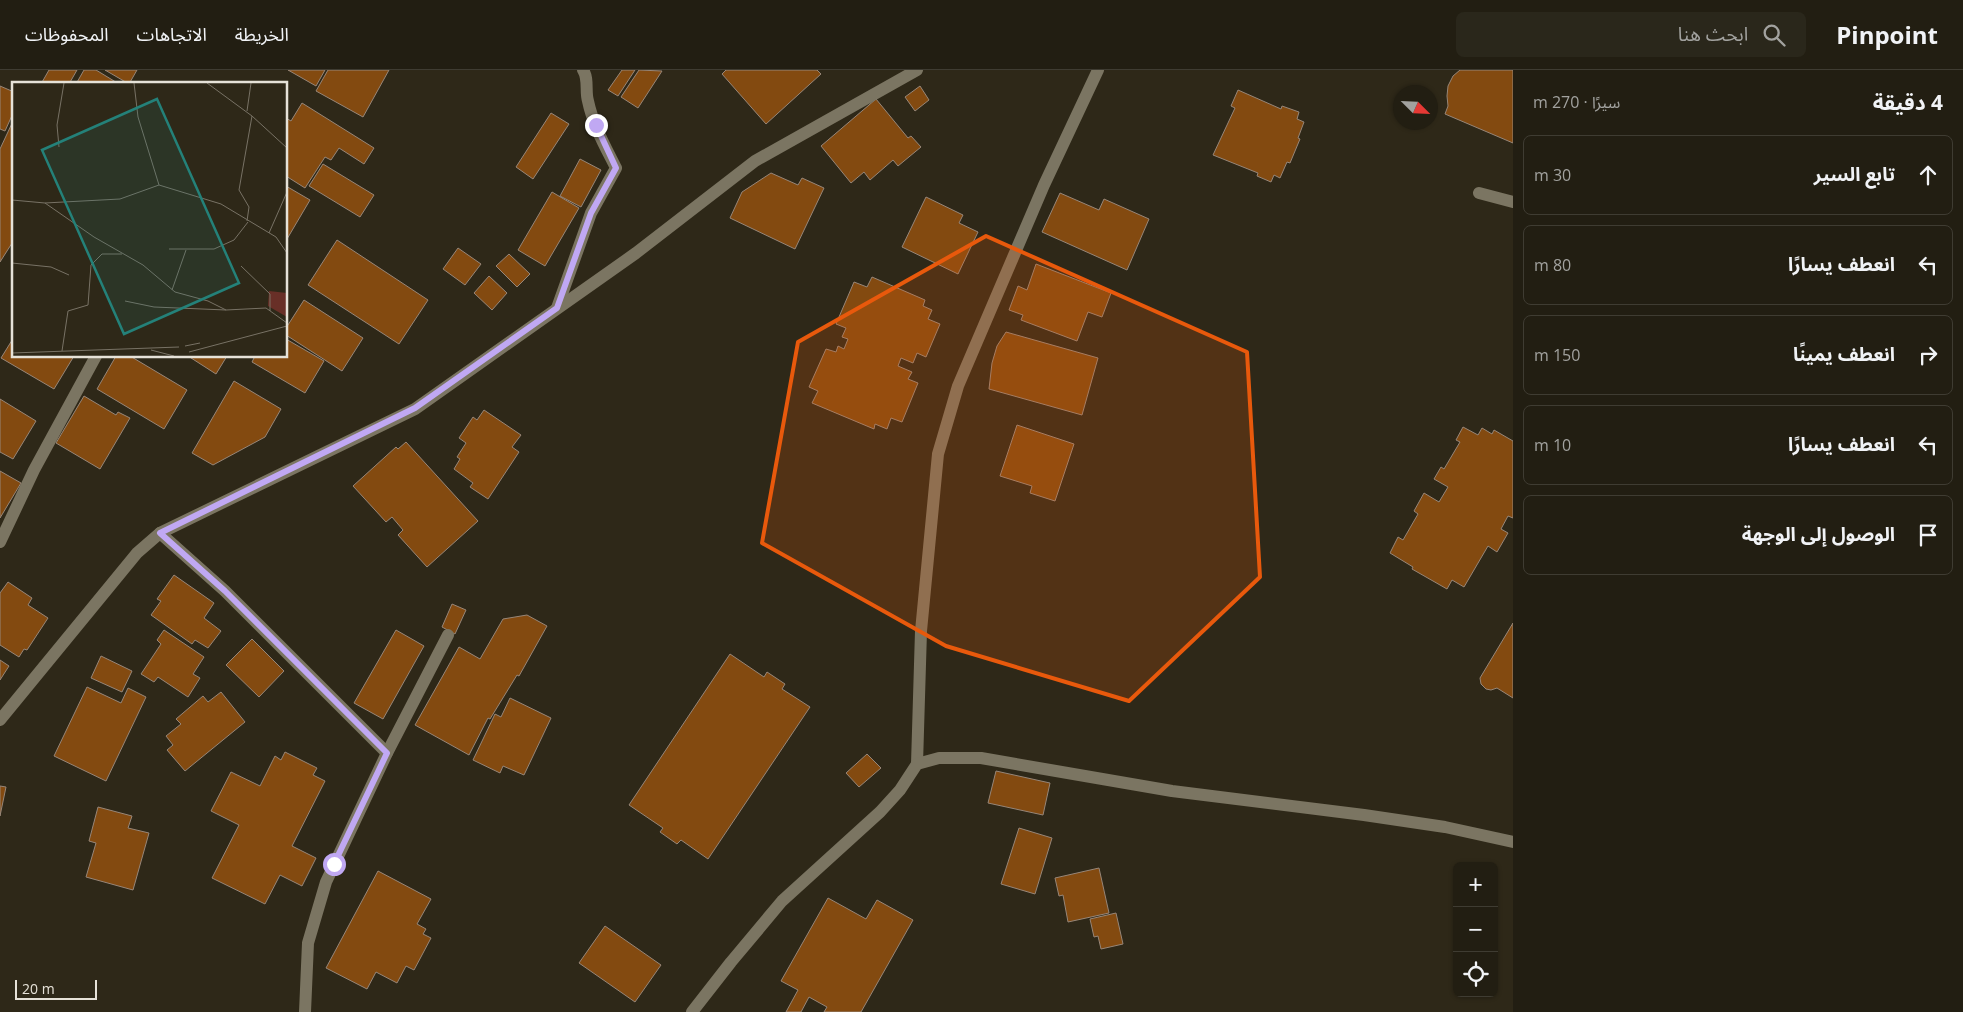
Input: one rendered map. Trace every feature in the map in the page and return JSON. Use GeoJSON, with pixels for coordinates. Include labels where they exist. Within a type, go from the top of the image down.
{"type":"FeatureCollection","features":[{"type":"Feature","properties":{"kind":"street"},"geometry":{"type":"LineString","coordinates":[[557,308],[591,213],[616,168],[596,125],[588,100],[586,75],[583,70]]}},
{"type":"Feature","properties":{"kind":"street"},"geometry":{"type":"LineString","coordinates":[[0,720],[137,553],[160,533],[415,408],[636,254],[755,161],[917,70]]}},
{"type":"Feature","properties":{"kind":"street"},"geometry":{"type":"LineString","coordinates":[[692,1012],[782,901],[880,812],[900,790],[917,764],[921,630],[938,454],[958,386],[1044,185],[1098,70]]}},
{"type":"Feature","properties":{"kind":"street"},"geometry":{"type":"LineString","coordinates":[[1479,193],[1513,202]]}},
{"type":"Feature","properties":{"kind":"street"},"geometry":{"type":"LineString","coordinates":[[0,542],[34,470],[95,358]]}},
{"type":"Feature","properties":{"kind":"street"},"geometry":{"type":"LineString","coordinates":[[160,533],[225,591],[387,753]]}},
{"type":"Feature","properties":{"kind":"street"},"geometry":{"type":"LineString","coordinates":[[305,1012],[308,943],[326,882],[387,753],[448,635]]}},
{"type":"Feature","properties":{"kind":"street"},"geometry":{"type":"LineString","coordinates":[[917,764],[939,758],[981,758],[1172,791],[1445,827],[1513,842]]}},
{"type":"Feature","properties":{"kind":"highlighted area"},"geometry":{"type":"Polygon","coordinates":[[[986,236],[1247,352],[1260,577],[1129,701],[946,646],[762,543],[798,342],[986,236]]]}},
{"type":"Feature","properties":{"kind":"building"},"geometry":{"type":"Polygon","coordinates":[[[49,70],[77,70],[70,82],[42,82],[49,70]]]}},
{"type":"Feature","properties":{"kind":"building"},"geometry":{"type":"Polygon","coordinates":[[[84,70],[96,70],[116,82],[77,82],[84,70]]]}},
{"type":"Feature","properties":{"kind":"building"},"geometry":{"type":"Polygon","coordinates":[[[105,70],[137,70],[130,82],[126,82],[105,70]]]}},
{"type":"Feature","properties":{"kind":"building"},"geometry":{"type":"Polygon","coordinates":[[[288,70],[325,70],[316,86],[288,70]]]}},
{"type":"Feature","properties":{"kind":"building"},"geometry":{"type":"Polygon","coordinates":[[[328,70],[389,70],[363,117],[316,91],[328,70]]]}},
{"type":"Feature","properties":{"kind":"building"},"geometry":{"type":"Polygon","coordinates":[[[622,70],[635,70],[618,96],[608,90],[622,70]]]}},
{"type":"Feature","properties":{"kind":"building"},"geometry":{"type":"Polygon","coordinates":[[[639,70],[662,71],[638,108],[621,97],[639,70]]]}},
{"type":"Feature","properties":{"kind":"building"},"geometry":{"type":"Polygon","coordinates":[[[726,70],[817,70],[821,74],[766,124],[722,74],[726,70]]]}},
{"type":"Feature","properties":{"kind":"building"},"geometry":{"type":"Polygon","coordinates":[[[1460,70],[1513,70],[1513,143],[1445,114],[1448,106],[1448,86],[1453,76],[1460,70]]]}},
{"type":"Feature","properties":{"kind":"building"},"geometry":{"type":"Polygon","coordinates":[[[0,86],[12,91],[12,115],[5,131],[0,129],[0,86]]]}},
{"type":"Feature","properties":{"kind":"building"},"geometry":{"type":"Polygon","coordinates":[[[920,86],[929,100],[915,111],[905,97],[920,86]]]}},
{"type":"Feature","properties":{"kind":"building"},"geometry":{"type":"Polygon","coordinates":[[[1238,90],[1281,109],[1282,106],[1299,112],[1297,119],[1304,122],[1298,138],[1300,139],[1290,163],[1287,162],[1280,178],[1274,175],[1271,182],[1257,176],[1258,173],[1213,155],[1235,108],[1231,106],[1238,90]]]}},
{"type":"Feature","properties":{"kind":"building"},"geometry":{"type":"Polygon","coordinates":[[[876,99],[908,138],[911,136],[921,147],[898,166],[893,160],[870,180],[864,172],[851,183],[821,146],[876,99]]]}},
{"type":"Feature","properties":{"kind":"building"},"geometry":{"type":"Polygon","coordinates":[[[302,103],[374,148],[364,164],[339,148],[331,160],[325,157],[305,188],[288,177],[288,119],[291,121],[302,103]]]}},
{"type":"Feature","properties":{"kind":"building"},"geometry":{"type":"Polygon","coordinates":[[[551,113],[569,124],[533,179],[516,167],[551,113]]]}},
{"type":"Feature","properties":{"kind":"building"},"geometry":{"type":"Polygon","coordinates":[[[12,123],[12,243],[0,262],[0,149],[12,123]]]}},
{"type":"Feature","properties":{"kind":"building"},"geometry":{"type":"Polygon","coordinates":[[[580,159],[601,170],[581,207],[560,196],[580,159]]]}},
{"type":"Feature","properties":{"kind":"building"},"geometry":{"type":"Polygon","coordinates":[[[323,164],[374,195],[360,217],[309,186],[323,164]]]}},
{"type":"Feature","properties":{"kind":"building"},"geometry":{"type":"Polygon","coordinates":[[[771,173],[798,185],[802,178],[824,188],[795,249],[730,218],[742,192],[771,173]]]}},
{"type":"Feature","properties":{"kind":"building"},"geometry":{"type":"Polygon","coordinates":[[[288,187],[310,200],[288,237],[288,187]]]}},
{"type":"Feature","properties":{"kind":"building"},"geometry":{"type":"Polygon","coordinates":[[[552,192],[579,208],[545,266],[518,250],[552,192]]]}},
{"type":"Feature","properties":{"kind":"building"},"geometry":{"type":"Polygon","coordinates":[[[1060,193],[1099,210],[1104,199],[1149,219],[1127,270],[1042,232],[1060,193]]]}},
{"type":"Feature","properties":{"kind":"building"},"geometry":{"type":"Polygon","coordinates":[[[926,197],[963,215],[959,223],[978,232],[958,274],[902,247],[926,197]]]}},
{"type":"Feature","properties":{"kind":"building"},"geometry":{"type":"Polygon","coordinates":[[[337,240],[428,300],[399,344],[308,285],[337,240]]]}},
{"type":"Feature","properties":{"kind":"building"},"geometry":{"type":"Polygon","coordinates":[[[458,248],[481,264],[465,285],[443,269],[458,248]]]}},
{"type":"Feature","properties":{"kind":"building"},"geometry":{"type":"Polygon","coordinates":[[[509,254],[530,274],[517,287],[496,266],[509,254]]]}},
{"type":"Feature","properties":{"kind":"building"},"geometry":{"type":"Polygon","coordinates":[[[1036,264],[1111,293],[1102,317],[1088,312],[1077,341],[1021,320],[1023,315],[1009,310],[1018,286],[1027,290],[1036,264]]]}},
{"type":"Feature","properties":{"kind":"building"},"geometry":{"type":"Polygon","coordinates":[[[489,276],[507,293],[492,310],[474,293],[489,276]]]}},
{"type":"Feature","properties":{"kind":"building"},"geometry":{"type":"Polygon","coordinates":[[[872,277],[925,300],[923,306],[932,310],[928,319],[940,324],[926,357],[917,353],[913,363],[901,358],[898,366],[912,372],[908,379],[918,383],[902,422],[891,418],[887,429],[875,424],[874,429],[812,403],[818,391],[809,387],[826,349],[836,352],[838,346],[844,349],[848,339],[842,337],[846,328],[836,324],[854,282],[867,287],[872,277]]]}},
{"type":"Feature","properties":{"kind":"building"},"geometry":{"type":"Polygon","coordinates":[[[304,300],[363,338],[342,371],[288,336],[288,325],[304,300]]]}},
{"type":"Feature","properties":{"kind":"building"},"geometry":{"type":"Polygon","coordinates":[[[1006,332],[1098,358],[1082,415],[989,389],[992,363],[997,346],[1006,332]]]}},
{"type":"Feature","properties":{"kind":"building"},"geometry":{"type":"Polygon","coordinates":[[[12,340],[12,358],[73,358],[54,389],[1,358],[12,340]]]}},
{"type":"Feature","properties":{"kind":"building"},"geometry":{"type":"Polygon","coordinates":[[[288,340],[324,361],[305,393],[252,362],[254,358],[288,358],[288,340]]]}},
{"type":"Feature","properties":{"kind":"building"},"geometry":{"type":"Polygon","coordinates":[[[115,358],[133,358],[187,390],[164,429],[97,389],[115,358]]]}},
{"type":"Feature","properties":{"kind":"building"},"geometry":{"type":"Polygon","coordinates":[[[191,358],[226,358],[216,374],[191,358]]]}},
{"type":"Feature","properties":{"kind":"building"},"geometry":{"type":"Polygon","coordinates":[[[234,381],[281,409],[265,437],[213,465],[192,453],[234,381]]]}},
{"type":"Feature","properties":{"kind":"building"},"geometry":{"type":"Polygon","coordinates":[[[84,396],[116,415],[118,412],[130,418],[100,469],[56,443],[84,396]]]}},
{"type":"Feature","properties":{"kind":"building"},"geometry":{"type":"Polygon","coordinates":[[[0,399],[36,421],[13,459],[0,452],[0,399]]]}},
{"type":"Feature","properties":{"kind":"building"},"geometry":{"type":"Polygon","coordinates":[[[484,410],[521,435],[512,447],[519,452],[488,499],[470,487],[473,483],[454,469],[460,459],[457,457],[466,443],[459,438],[473,417],[477,420],[484,410]]]}},
{"type":"Feature","properties":{"kind":"building"},"geometry":{"type":"Polygon","coordinates":[[[1017,425],[1074,444],[1055,501],[1030,493],[1032,486],[1000,476],[1017,425]]]}},
{"type":"Feature","properties":{"kind":"building"},"geometry":{"type":"Polygon","coordinates":[[[1463,427],[1478,435],[1482,428],[1492,434],[1494,430],[1513,441],[1513,518],[1508,516],[1501,529],[1508,533],[1497,552],[1488,546],[1464,587],[1452,580],[1447,589],[1412,569],[1413,567],[1390,553],[1398,537],[1403,540],[1418,514],[1414,511],[1424,493],[1439,502],[1448,487],[1434,479],[1441,467],[1444,469],[1460,442],[1456,440],[1463,427]]]}},
{"type":"Feature","properties":{"kind":"building"},"geometry":{"type":"Polygon","coordinates":[[[406,442],[478,521],[427,567],[398,535],[403,530],[392,517],[386,522],[353,486],[396,447],[398,449],[406,442]]]}},
{"type":"Feature","properties":{"kind":"building"},"geometry":{"type":"Polygon","coordinates":[[[0,471],[21,483],[0,518],[0,471]]]}},
{"type":"Feature","properties":{"kind":"building"},"geometry":{"type":"Polygon","coordinates":[[[174,575],[214,603],[204,618],[221,631],[208,648],[195,640],[192,644],[151,615],[161,601],[157,599],[174,575]]]}},
{"type":"Feature","properties":{"kind":"building"},"geometry":{"type":"Polygon","coordinates":[[[8,582],[32,598],[28,605],[48,618],[27,650],[24,649],[19,657],[0,645],[0,593],[8,582]]]}},
{"type":"Feature","properties":{"kind":"building"},"geometry":{"type":"Polygon","coordinates":[[[452,604],[466,610],[455,634],[442,627],[452,604]]]}},
{"type":"Feature","properties":{"kind":"building"},"geometry":{"type":"Polygon","coordinates":[[[527,615],[547,626],[519,676],[517,675],[490,719],[488,718],[469,755],[415,725],[459,647],[480,659],[503,619],[527,615]]]}},
{"type":"Feature","properties":{"kind":"building"},"geometry":{"type":"Polygon","coordinates":[[[1513,623],[1513,698],[1497,688],[1486,689],[1481,684],[1480,678],[1513,623]]]}},
{"type":"Feature","properties":{"kind":"building"},"geometry":{"type":"Polygon","coordinates":[[[164,630],[204,657],[193,674],[200,678],[188,697],[158,677],[154,682],[141,674],[161,644],[157,640],[164,630]]]}},
{"type":"Feature","properties":{"kind":"building"},"geometry":{"type":"Polygon","coordinates":[[[396,630],[424,646],[383,719],[354,703],[396,630]]]}},
{"type":"Feature","properties":{"kind":"building"},"geometry":{"type":"Polygon","coordinates":[[[252,639],[284,671],[259,697],[226,665],[252,639]]]}},
{"type":"Feature","properties":{"kind":"building"},"geometry":{"type":"Polygon","coordinates":[[[730,654],[764,677],[767,672],[785,684],[782,689],[810,707],[708,859],[681,840],[677,844],[660,832],[663,828],[629,805],[730,654]]]}},
{"type":"Feature","properties":{"kind":"building"},"geometry":{"type":"Polygon","coordinates":[[[101,656],[132,671],[122,692],[91,678],[101,656]]]}},
{"type":"Feature","properties":{"kind":"building"},"geometry":{"type":"Polygon","coordinates":[[[0,660],[9,666],[0,680],[0,660]]]}},
{"type":"Feature","properties":{"kind":"building"},"geometry":{"type":"Polygon","coordinates":[[[87,687],[121,703],[128,688],[146,697],[106,781],[54,756],[87,687]]]}},
{"type":"Feature","properties":{"kind":"building"},"geometry":{"type":"Polygon","coordinates":[[[221,692],[245,722],[185,771],[167,750],[173,745],[166,736],[181,724],[176,719],[203,696],[208,702],[221,692]]]}},
{"type":"Feature","properties":{"kind":"building"},"geometry":{"type":"Polygon","coordinates":[[[510,698],[551,718],[524,775],[503,766],[500,773],[473,760],[495,714],[501,717],[510,698]]]}},
{"type":"Feature","properties":{"kind":"building"},"geometry":{"type":"Polygon","coordinates":[[[285,752],[317,768],[313,775],[325,781],[292,846],[316,858],[302,886],[280,875],[265,904],[212,878],[239,825],[211,811],[231,772],[260,786],[275,756],[281,760],[285,752]]]}},
{"type":"Feature","properties":{"kind":"building"},"geometry":{"type":"Polygon","coordinates":[[[867,754],[881,768],[859,787],[846,773],[867,754]]]}},
{"type":"Feature","properties":{"kind":"building"},"geometry":{"type":"Polygon","coordinates":[[[996,771],[1050,783],[1043,815],[988,803],[996,771]]]}},
{"type":"Feature","properties":{"kind":"building"},"geometry":{"type":"Polygon","coordinates":[[[0,786],[6,787],[0,816],[0,786]]]}},
{"type":"Feature","properties":{"kind":"building"},"geometry":{"type":"Polygon","coordinates":[[[98,807],[132,816],[128,828],[149,833],[133,890],[86,877],[96,843],[89,841],[98,807]]]}},
{"type":"Feature","properties":{"kind":"building"},"geometry":{"type":"Polygon","coordinates":[[[1019,828],[1052,838],[1035,894],[1001,884],[1019,828]]]}},
{"type":"Feature","properties":{"kind":"building"},"geometry":{"type":"Polygon","coordinates":[[[1099,868],[1109,913],[1068,922],[1063,895],[1059,896],[1055,878],[1099,868]]]}},
{"type":"Feature","properties":{"kind":"building"},"geometry":{"type":"Polygon","coordinates":[[[378,871],[431,899],[417,924],[426,929],[423,934],[431,938],[414,970],[406,966],[397,983],[376,972],[367,989],[326,968],[378,871]]]}},
{"type":"Feature","properties":{"kind":"building"},"geometry":{"type":"Polygon","coordinates":[[[828,898],[866,919],[877,900],[913,920],[861,1012],[824,1012],[827,1007],[809,997],[801,1012],[786,1012],[798,990],[781,981],[828,898]]]}},
{"type":"Feature","properties":{"kind":"building"},"geometry":{"type":"Polygon","coordinates":[[[1116,913],[1123,944],[1101,949],[1098,936],[1094,937],[1090,919],[1116,913]]]}},
{"type":"Feature","properties":{"kind":"building"},"geometry":{"type":"Polygon","coordinates":[[[605,926],[661,965],[635,1002],[579,963],[605,926]]]}},
{"type":"Feature","properties":{"kind":"route"},"geometry":{"type":"LineString","coordinates":[[334,864],[387,753],[225,591],[188,560],[160,533],[313,460],[415,408],[557,308],[591,213],[616,168],[596,125]]}}]}
